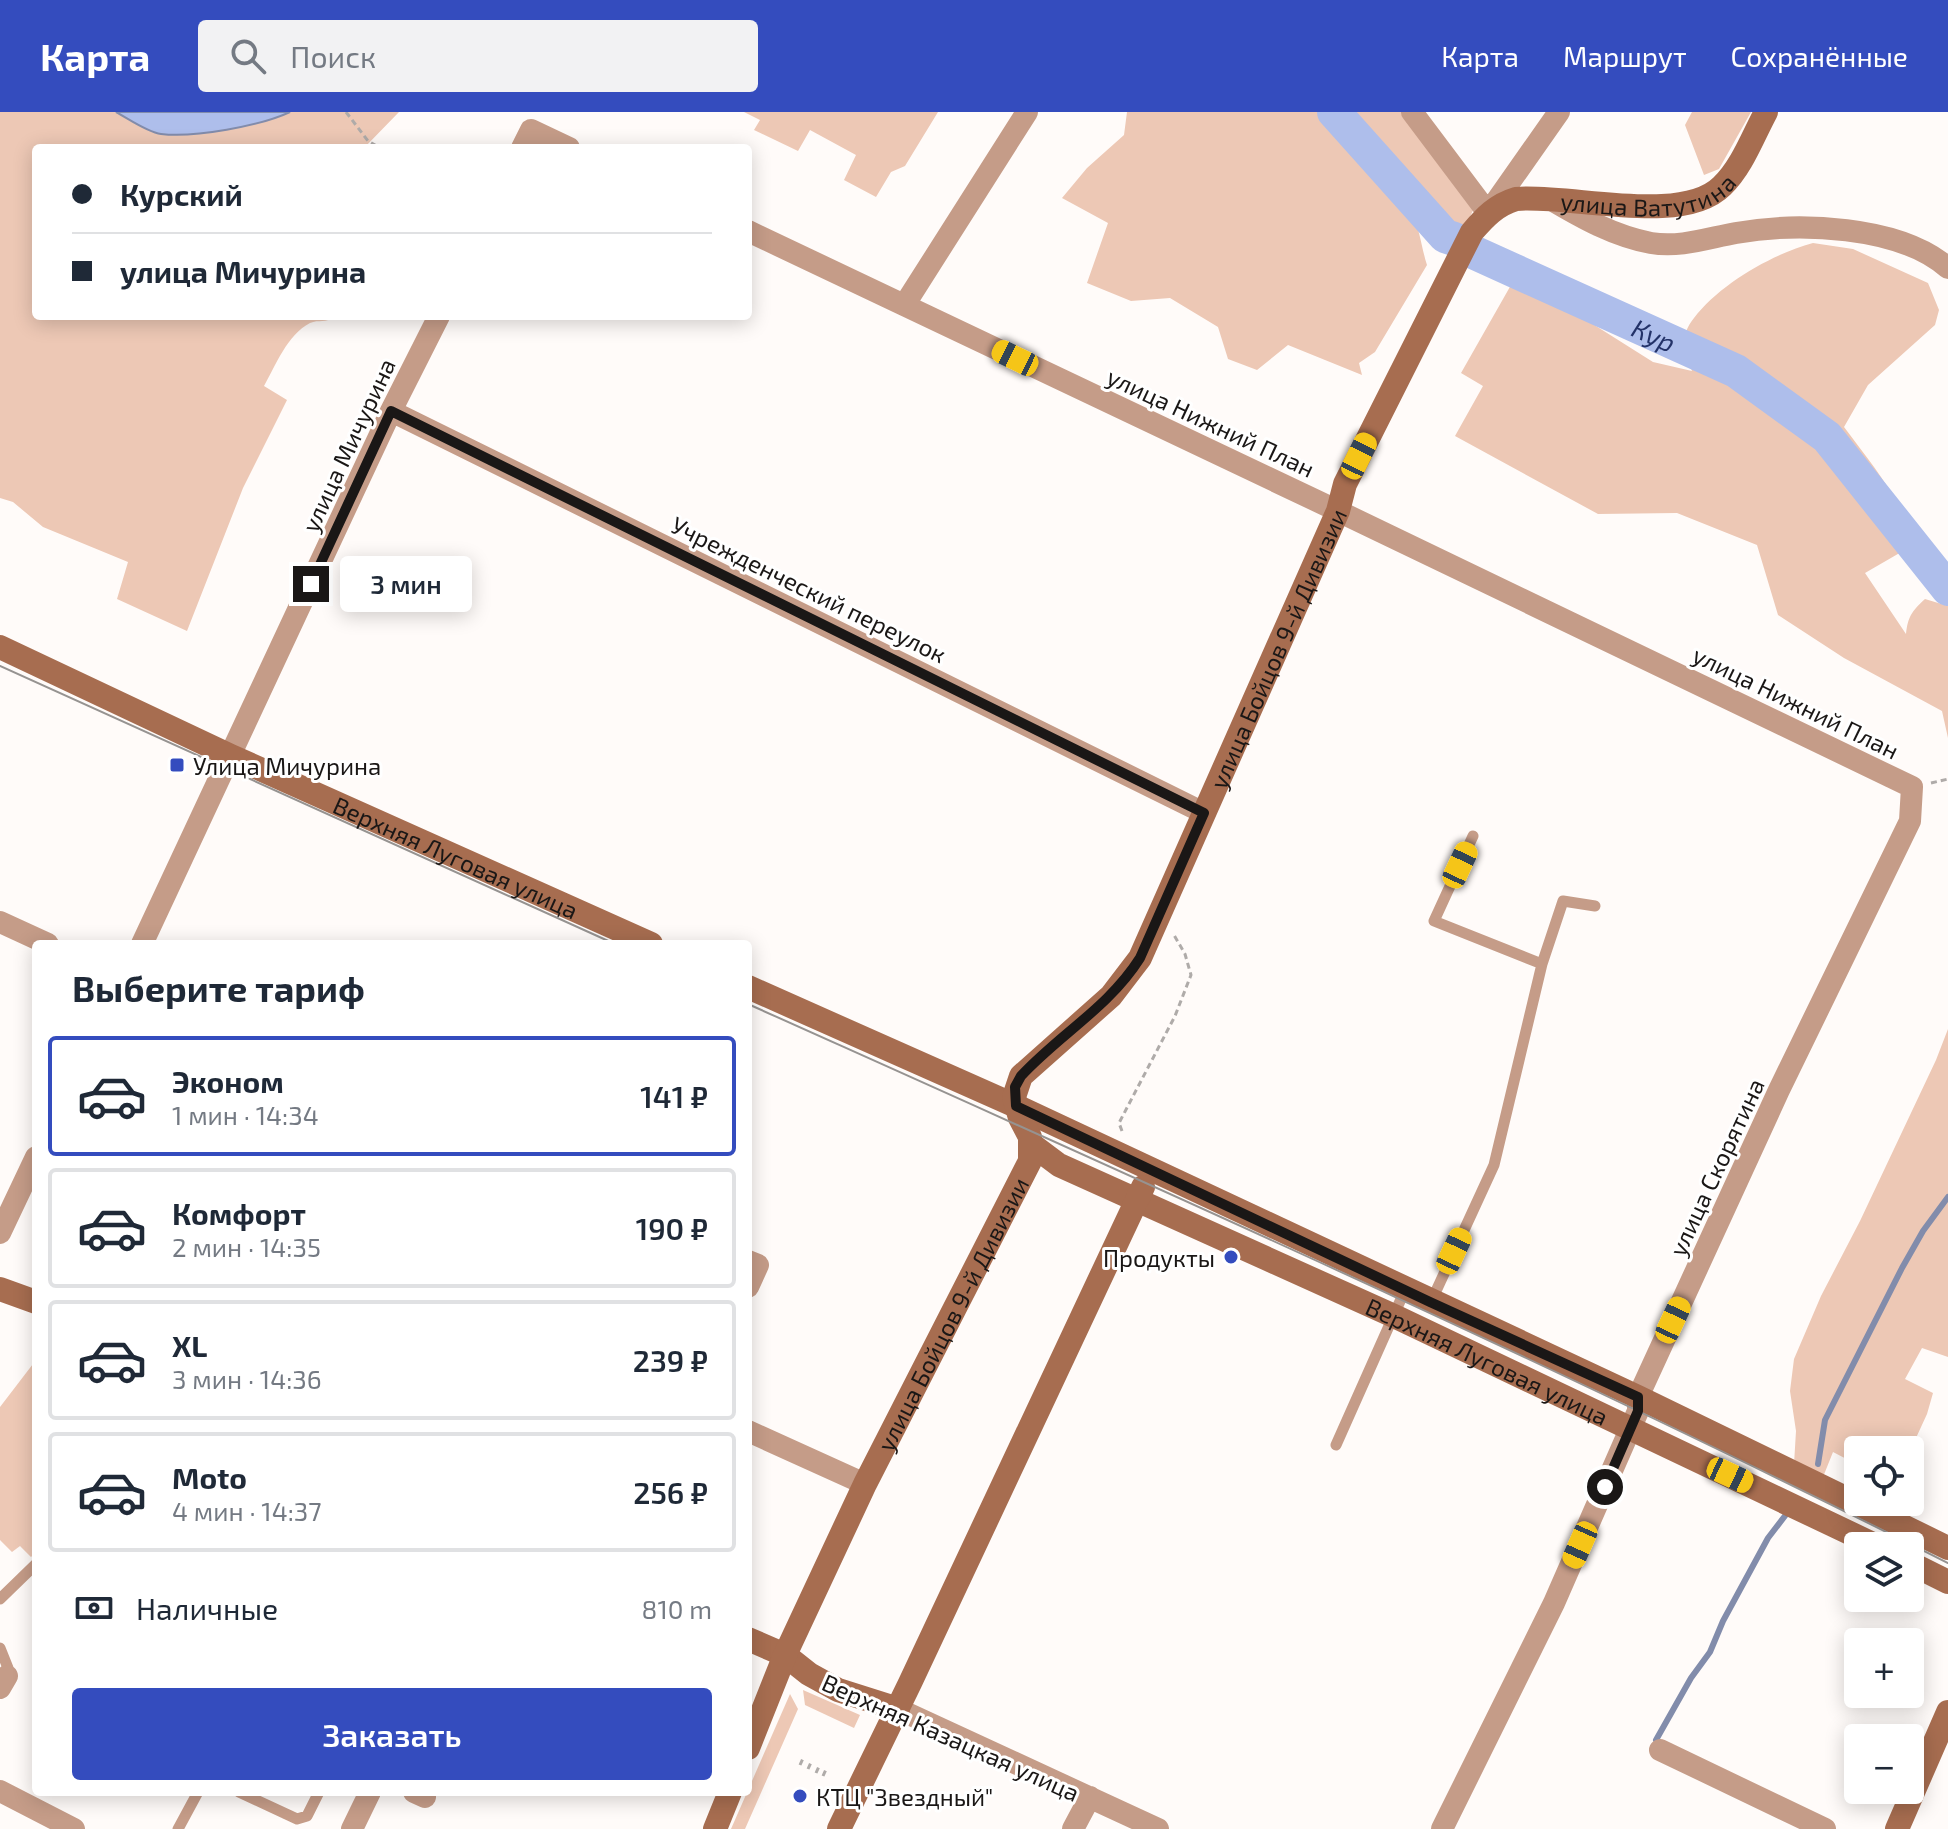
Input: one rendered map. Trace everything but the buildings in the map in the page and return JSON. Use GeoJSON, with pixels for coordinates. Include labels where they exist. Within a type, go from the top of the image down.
{"type":"FeatureCollection","features":[{"type":"Feature","properties":{"kind":"street"},"geometry":{"type":"LineString","coordinates":[[905,304],[1027,112]]}},
{"type":"Feature","properties":{"kind":"street"},"geometry":{"type":"LineString","coordinates":[[1412,112],[1488,213],[1559,112]]}},
{"type":"Feature","properties":{"kind":"street","name":"улица Ватутина"},"geometry":{"type":"LineString","coordinates":[[1488,213],[1504,202],[1516,199],[1679,205],[1710,196],[1729,179],[1766,112]]}},
{"type":"Feature","properties":{"kind":"street"},"geometry":{"type":"LineString","coordinates":[[526,139],[550,144]]}},
{"type":"Feature","properties":{"kind":"street"},"geometry":{"type":"LineString","coordinates":[[1549,198],[1612,232],[1653,243],[1688,243],[1789,226],[1854,231],[1915,246],[1948,268]]}},
{"type":"Feature","properties":{"kind":"street","name":"улица Бойцов 9-й Дивизии"},"geometry":{"type":"LineString","coordinates":[[752,1738],[785,1655],[865,1484],[1030,1161],[1031,1144],[1016,1106],[1015,1087],[1021,1076],[1111,996],[1140,958],[1338,511],[1345,484],[1457,258],[1488,213]]}},
{"type":"Feature","properties":{"kind":"street","name":"улица Нижний План"},"geometry":{"type":"LineString","coordinates":[[752,233],[1912,787]]}},
{"type":"Feature","properties":{"kind":"street","name":"улица Мичурина"},"geometry":{"type":"LineString","coordinates":[[144,940],[391,411],[437,320]]}},
{"type":"Feature","properties":{"kind":"street","name":"Учрежденческий переулок"},"geometry":{"type":"LineString","coordinates":[[391,411],[1204,813]]}},
{"type":"Feature","properties":{"kind":"street","name":"Верхняя Луговая улица"},"geometry":{"type":"LineString","coordinates":[[0,647],[231,756],[642,940]]}},
{"type":"Feature","properties":{"kind":"street","name":"улица Скорятина"},"geometry":{"type":"LineString","coordinates":[[1442,1829],[1554,1603],[1638,1411],[1638,1397],[1779,1090],[1910,821],[1912,787]]}},
{"type":"Feature","properties":{"kind":"street"},"geometry":{"type":"LineString","coordinates":[[0,922],[39,940]]}},
{"type":"Feature","properties":{"kind":"street","name":"Верхняя Луговая улица"},"geometry":{"type":"LineString","coordinates":[[752,989],[1016,1106],[1638,1397],[1948,1548]]}},
{"type":"Feature","properties":{"kind":"street","name":"Верхняя Луговая улица"},"geometry":{"type":"LineString","coordinates":[[1031,1144],[1059,1165],[1136,1202],[1394,1316],[1848,1532]]}},
{"type":"Feature","properties":{"kind":"street"},"geometry":{"type":"LineString","coordinates":[[839,1829],[1136,1202],[1143,1167],[1098,1158],[1059,1165],[1024,1189],[1000,1222]]}},
{"type":"Feature","properties":{"kind":"street"},"geometry":{"type":"LineString","coordinates":[[0,1233],[32,1165]]}},
{"type":"Feature","properties":{"kind":"street"},"geometry":{"type":"LineString","coordinates":[[752,1263],[758,1265],[752,1278]]}},
{"type":"Feature","properties":{"kind":"street"},"geometry":{"type":"LineString","coordinates":[[0,1289],[32,1301]]}},
{"type":"Feature","properties":{"kind":"street"},"geometry":{"type":"LineString","coordinates":[[752,1433],[865,1484]]}},
{"type":"Feature","properties":{"kind":"street"},"geometry":{"type":"LineString","coordinates":[[1924,1570],[1948,1582]]}},
{"type":"Feature","properties":{"kind":"street","name":"Верхняя Казацкая улица"},"geometry":{"type":"LineString","coordinates":[[752,1641],[785,1655],[809,1674],[838,1690],[898,1709],[1158,1829]]}},
{"type":"Feature","properties":{"kind":"street"},"geometry":{"type":"LineString","coordinates":[[1897,1829],[1948,1712]]}},
{"type":"Feature","properties":{"kind":"street"},"geometry":{"type":"LineString","coordinates":[[1660,1750],[1825,1829]]}},
{"type":"Feature","properties":{"kind":"street"},"geometry":{"type":"LineString","coordinates":[[0,1791],[74,1829]]}},
{"type":"Feature","properties":{"kind":"street"},"geometry":{"type":"LineString","coordinates":[[352,1829],[368,1796]]}},
{"type":"Feature","properties":{"kind":"street"},"geometry":{"type":"LineString","coordinates":[[715,1829],[728,1796]]}},
{"type":"Feature","properties":{"kind":"street"},"geometry":{"type":"LineString","coordinates":[[1073,1829],[1090,1797]]}},
{"type":"Feature","properties":{"kind":"lane"},"geometry":{"type":"LineString","coordinates":[[1473,836],[1434,921],[1542,964]]}},
{"type":"Feature","properties":{"kind":"lane"},"geometry":{"type":"LineString","coordinates":[[1430,1302],[1494,1165],[1542,964],[1563,901],[1595,906]]}},
{"type":"Feature","properties":{"kind":"lane"},"geometry":{"type":"LineString","coordinates":[[1336,1445],[1405,1290]]}},
{"type":"Feature","properties":{"kind":"lane"},"geometry":{"type":"LineString","coordinates":[[0,1599],[32,1568]]}},
{"type":"Feature","properties":{"kind":"lane"},"geometry":{"type":"LineString","coordinates":[[0,1648],[8,1668],[4,1682]]}},
{"type":"Feature","properties":{"kind":"lane"},"geometry":{"type":"LineString","coordinates":[[178,1829],[196,1796]]}},
{"type":"Feature","properties":{"kind":"lane"},"geometry":{"type":"LineString","coordinates":[[248,1796],[297,1819],[307,1816],[317,1796]]}},
{"type":"Feature","properties":{"kind":"path"},"geometry":{"type":"LineString","coordinates":[[346,112],[373,144]]}},
{"type":"Feature","properties":{"kind":"path"},"geometry":{"type":"LineString","coordinates":[[1124,1139],[1119,1123],[1175,1016],[1191,975],[1185,954],[1160,911]]}},
{"type":"Feature","properties":{"kind":"path"},"geometry":{"type":"LineString","coordinates":[[800,1765],[804,1756]]}},
{"type":"Feature","properties":{"kind":"path"},"geometry":{"type":"LineString","coordinates":[[808,1769],[812,1760]]}},
{"type":"Feature","properties":{"kind":"path"},"geometry":{"type":"LineString","coordinates":[[816,1773],[820,1764]]}},
{"type":"Feature","properties":{"kind":"path"},"geometry":{"type":"LineString","coordinates":[[823,1776],[827,1767]]}},
{"type":"Feature","properties":{"kind":"shaded area"},"geometry":{"type":"Polygon","coordinates":[[[0,112],[399,112],[368,144],[32,144],[32,320],[328,320],[310,323],[295,335],[264,386],[287,400],[243,488],[187,631],[117,599],[128,562],[43,527],[13,502],[0,498],[0,112]]]}},
{"type":"Feature","properties":{"kind":"shaded area"},"geometry":{"type":"Polygon","coordinates":[[[744,112],[938,112],[905,166],[891,172],[876,197],[844,180],[856,155],[810,130],[798,151],[754,130],[760,120],[744,112]]]}},
{"type":"Feature","properties":{"kind":"shaded area"},"geometry":{"type":"Polygon","coordinates":[[[1127,112],[1321,112],[1371,161],[1413,216],[1427,265],[1375,352],[1359,363],[1362,375],[1288,345],[1257,370],[1228,359],[1218,327],[1170,298],[1131,301],[1087,283],[1108,223],[1062,198],[1087,168],[1124,135],[1127,112]]]}},
{"type":"Feature","properties":{"kind":"shaded area"},"geometry":{"type":"Polygon","coordinates":[[[1350,112],[1404,112],[1476,204],[1462,234],[1439,226],[1393,173],[1350,112]]]}},
{"type":"Feature","properties":{"kind":"shaded area"},"geometry":{"type":"Polygon","coordinates":[[[1692,112],[1751,112],[1719,169],[1704,175],[1685,125],[1692,112]]]}},
{"type":"Feature","properties":{"kind":"shaded area"},"geometry":{"type":"Polygon","coordinates":[[[1813,243],[1853,249],[1928,283],[1939,310],[1935,325],[1868,385],[1844,427],[1891,493],[1910,538],[1903,551],[1865,573],[1906,634],[1911,615],[1925,599],[1948,606],[1948,738],[1942,711],[1844,658],[1778,615],[1757,545],[1677,513],[1598,514],[1455,436],[1483,386],[1461,373],[1511,285],[1588,321],[1653,362],[1692,371],[1681,346],[1689,324],[1705,305],[1748,272],[1813,243]]]}},
{"type":"Feature","properties":{"kind":"shaded area"},"geometry":{"type":"Polygon","coordinates":[[[1948,1029],[1948,1357],[1922,1348],[1905,1379],[1933,1393],[1917,1436],[1844,1436],[1844,1458],[1833,1452],[1823,1477],[1794,1464],[1796,1431],[1790,1391],[1794,1359],[1821,1296],[1936,1060],[1948,1029]]]}},
{"type":"Feature","properties":{"kind":"shaded area"},"geometry":{"type":"Polygon","coordinates":[[[32,1365],[31,1557],[20,1546],[12,1552],[0,1540],[0,1407],[32,1365]]]}},
{"type":"Feature","properties":{"kind":"shaded area"},"geometry":{"type":"Polygon","coordinates":[[[803,1690],[860,1715],[854,1728],[805,1705],[803,1690]]]}},
{"type":"Feature","properties":{"kind":"shaded area"},"geometry":{"type":"Polygon","coordinates":[[[790,1694],[798,1709],[745,1829],[731,1829],[745,1796],[752,1796],[752,1781],[790,1694]]]}},
{"type":"Feature","properties":{"kind":"water"},"geometry":{"type":"Polygon","coordinates":[[[116,112],[290,112],[227,130],[175,135],[150,131],[116,112]]]}},
{"type":"Feature","properties":{"kind":"water"},"geometry":{"type":"Polygon","coordinates":[[[1321,112],[1350,112],[1393,173],[1383,176],[1338,126],[1321,112]]]}},
{"type":"Feature","properties":{"kind":"waterway","name":"Кур"},"geometry":{"type":"LineString","coordinates":[[1334,112],[1445,236],[1473,252],[1736,371],[1827,437],[1948,589]]}},
{"type":"Feature","properties":{"kind":"waterway"},"geometry":{"type":"LineString","coordinates":[[1818,1464],[1825,1420],[1902,1268],[1923,1231],[1948,1197]]}},
{"type":"Feature","properties":{"kind":"waterway"},"geometry":{"type":"LineString","coordinates":[[1656,1740],[1691,1678],[1710,1652],[1723,1621],[1768,1538],[1788,1512]]}},
{"type":"Feature","properties":{"kind":"tram line"},"geometry":{"type":"LineString","coordinates":[[0,666],[606,940]]}},
{"type":"Feature","properties":{"kind":"tram line"},"geometry":{"type":"LineString","coordinates":[[752,1006],[1501,1346],[1948,1563]]}},
{"type":"Feature","properties":{"kind":"place","name":"Улица Мичурина"},"geometry":{"type":"Point","coordinates":[177,765]}},
{"type":"Feature","properties":{"kind":"place","name":"Продукты"},"geometry":{"type":"Point","coordinates":[1231,1257]}},
{"type":"Feature","properties":{"kind":"place","name":"КТЦ \"Звездный\""},"geometry":{"type":"Point","coordinates":[800,1796]}},
{"type":"Feature","properties":{"kind":"route"},"geometry":{"type":"LineString","coordinates":[[311,584],[391,411],[1204,813],[1140,958],[1111,996],[1021,1076],[1015,1087],[1016,1106],[1638,1397],[1638,1411],[1605,1487]]}}]}
